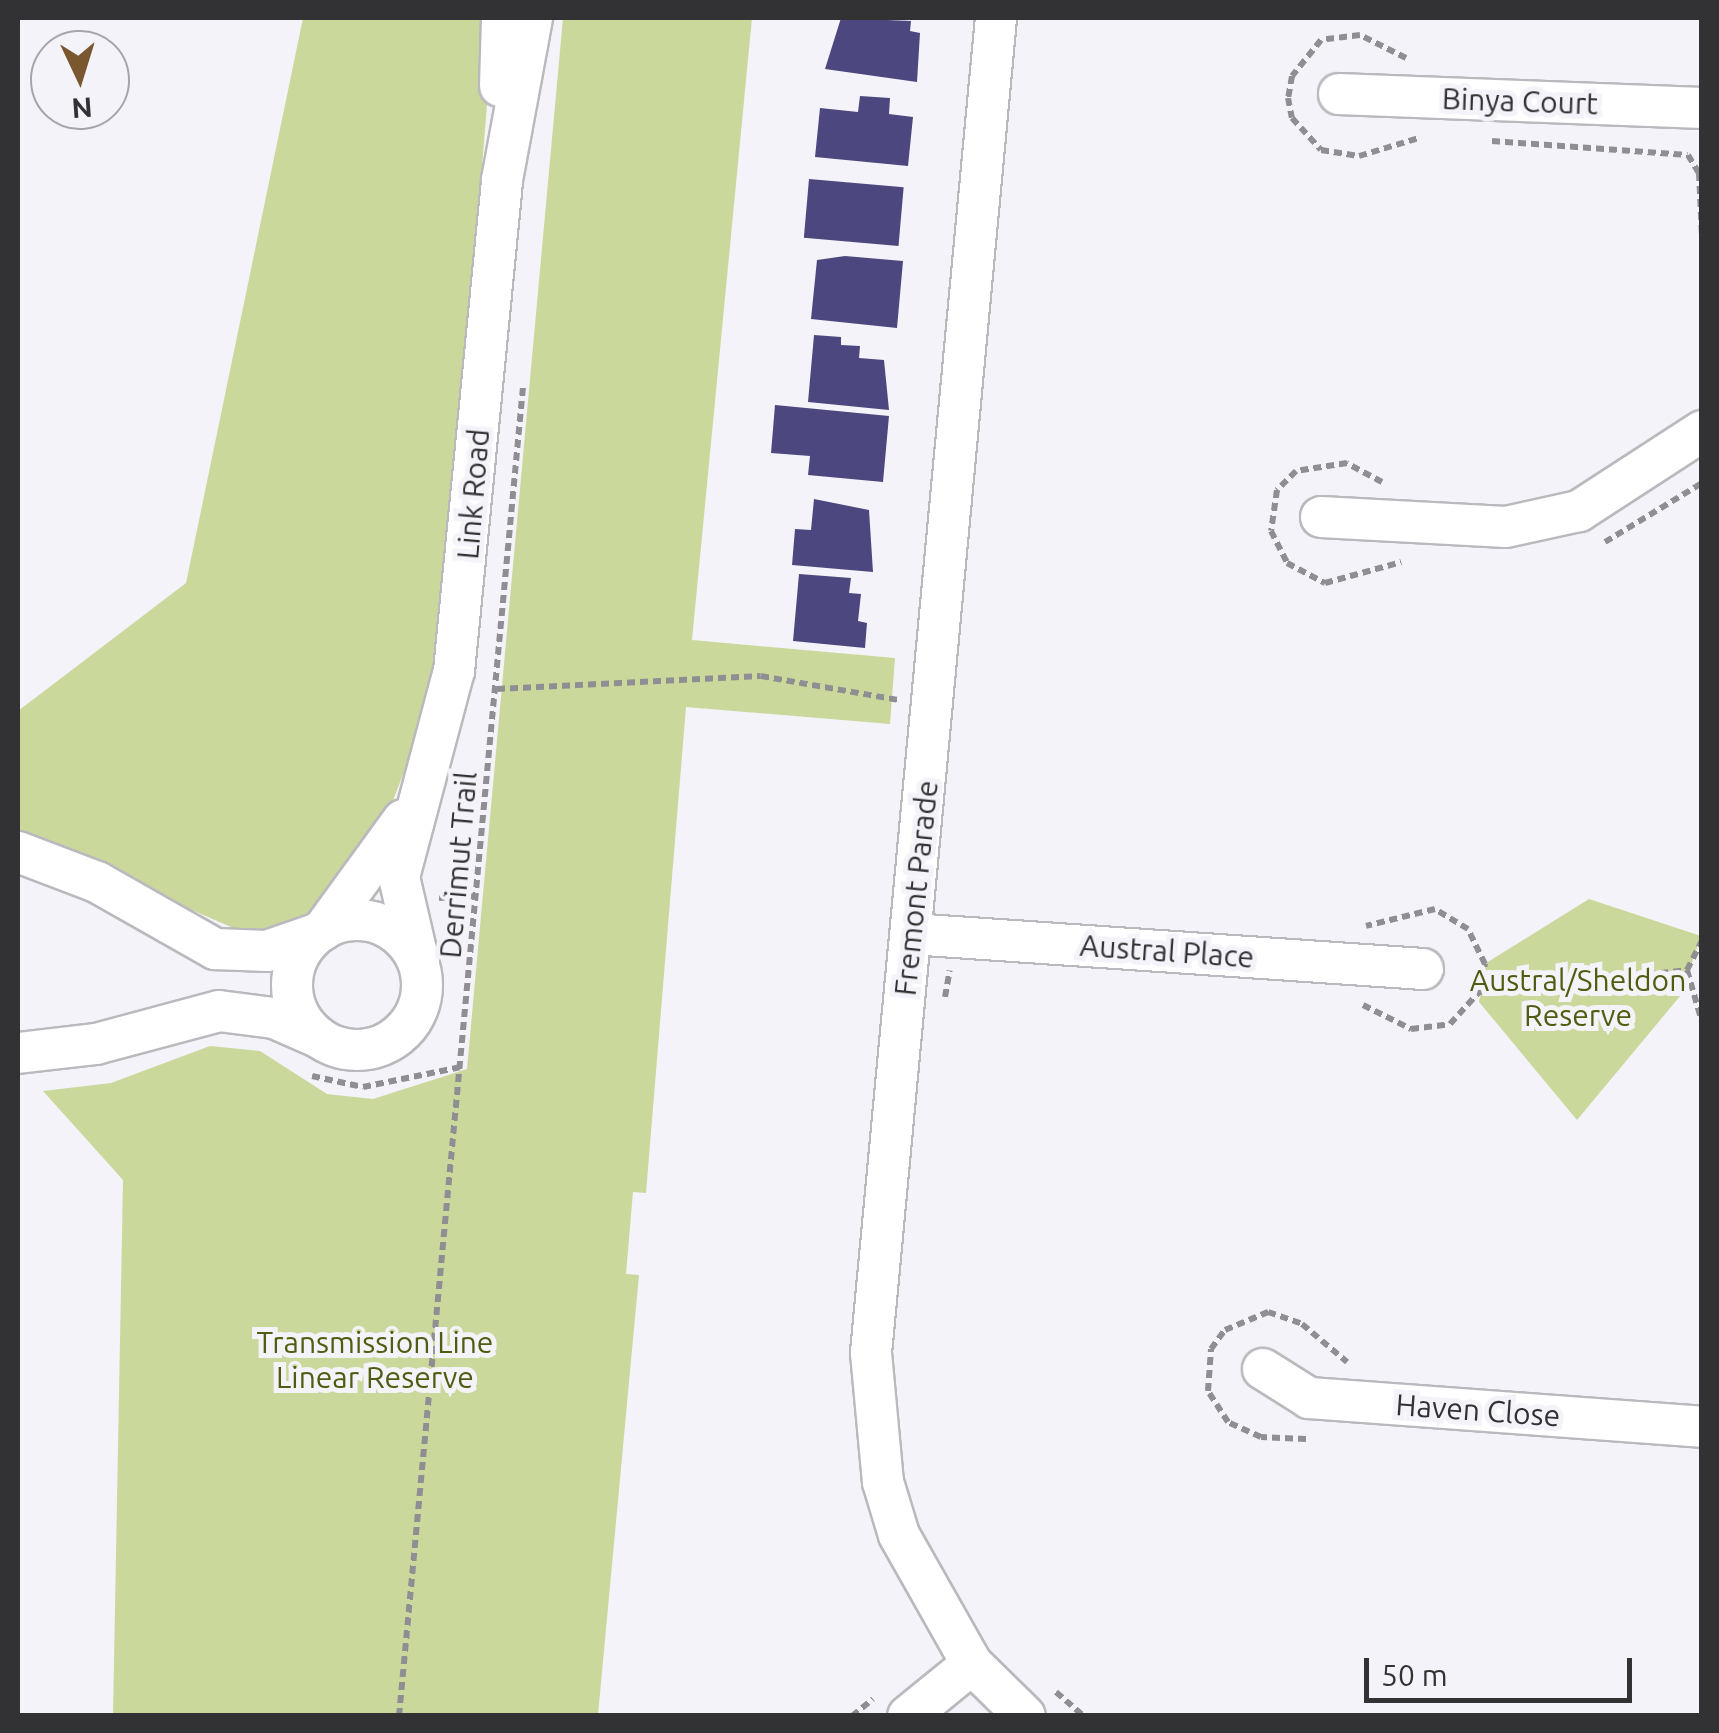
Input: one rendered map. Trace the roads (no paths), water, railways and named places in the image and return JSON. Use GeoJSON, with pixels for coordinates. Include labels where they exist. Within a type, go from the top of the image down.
{"type":"FeatureCollection","features":[{"type":"Feature","properties":{"kind":"street","name":"Link Road"},"geometry":{"type":"LineString","coordinates":[[502,18],[502,180]]}},
{"type":"Feature","properties":{"kind":"street","name":"Link Road"},"geometry":{"type":"LineString","coordinates":[[419,964],[400,899],[415,803],[454,671],[502,180],[532,18]]}},
{"type":"Feature","properties":{"kind":"street","name":"Fremont Parade"},"geometry":{"type":"LineString","coordinates":[[996,18],[871,1352],[875,1428],[898,1535],[972,1664],[1033,1698]]}},
{"type":"Feature","properties":{"kind":"street","name":"Binya Court"},"geometry":{"type":"LineString","coordinates":[[1339,94],[1702,108]]}},
{"type":"Feature","properties":{"kind":"street"},"geometry":{"type":"LineString","coordinates":[[1320,517],[1506,527],[1578,512],[1702,431]]}},
{"type":"Feature","properties":{"kind":"street","name":"Link Road"},"geometry":{"type":"LineString","coordinates":[[319,932],[415,803]]}},
{"type":"Feature","properties":{"kind":"street"},"geometry":{"type":"LineString","coordinates":[[18,852],[97,882],[215,949],[267,951],[319,932],[379,923],[419,964],[421,999],[404,1030],[372,1048],[326,1041],[274,1018],[219,1011],[96,1044],[18,1053]]}},
{"type":"Feature","properties":{"kind":"street"},"geometry":{"type":"LineString","coordinates":[[319,932],[297,960],[292,991],[302,1020],[326,1041]]}},
{"type":"Feature","properties":{"kind":"street","name":"Austral Place"},"geometry":{"type":"LineString","coordinates":[[912,934],[1423,969]]}},
{"type":"Feature","properties":{"kind":"street","name":"Haven Close"},"geometry":{"type":"LineString","coordinates":[[1262,1369],[1309,1398],[1702,1427]]}},
{"type":"Feature","properties":{"kind":"street"},"geometry":{"type":"LineString","coordinates":[[908,1716],[972,1664]]}},
{"type":"Feature","properties":{"kind":"park label","name":"Austral/Sheldon Reserve"},"geometry":{"type":"Point","coordinates":[1578,997]}},
{"type":"Feature","properties":{"kind":"park label","name":"Transmission Line Linear Reserve"},"geometry":{"type":"Point","coordinates":[375,1359]}}]}
